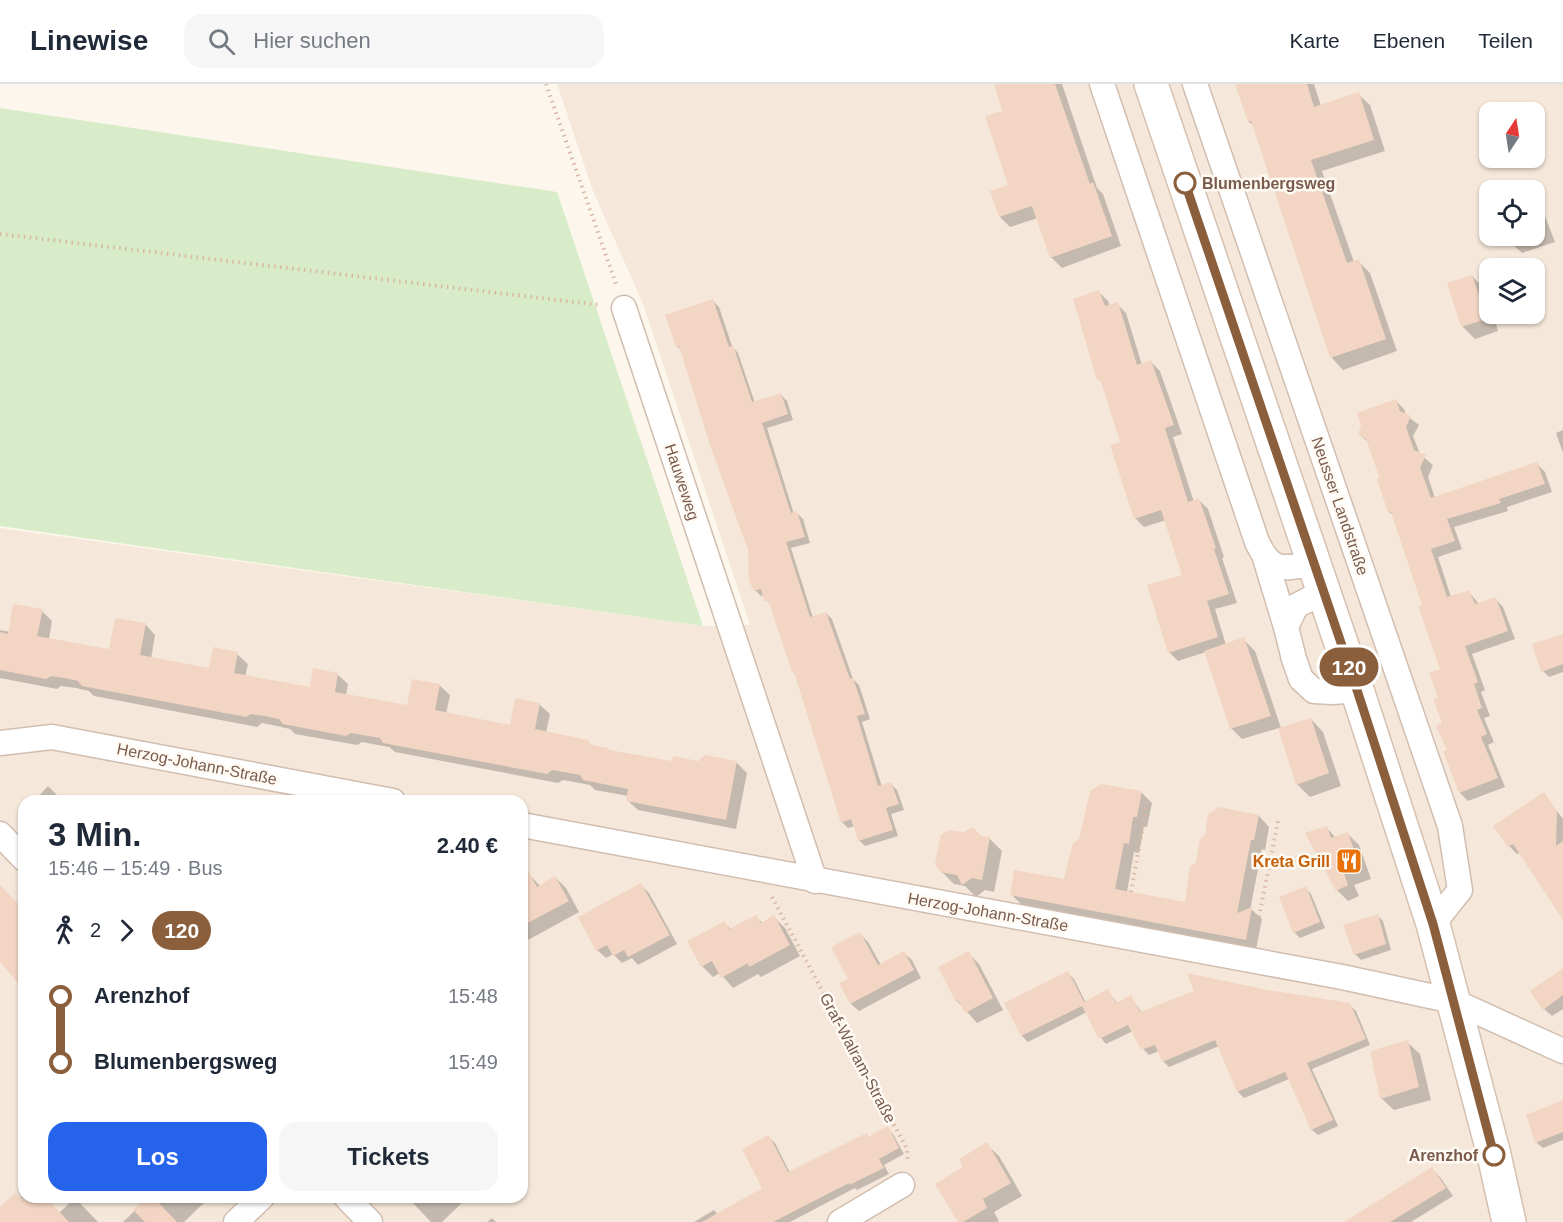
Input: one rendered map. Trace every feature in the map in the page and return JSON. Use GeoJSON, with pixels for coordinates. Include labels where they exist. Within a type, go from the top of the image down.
{"type":"FeatureCollection","features":[{"type":"Feature","properties":{"kind":"main road"},"geometry":{"type":"LineString","coordinates":[[1151,84],[1357,690],[1433,924],[1494,1155],[1509,1222]]}},
{"type":"Feature","properties":{"kind":"street"},"geometry":{"type":"LineString","coordinates":[[1102,84],[1257,542],[1265,558],[1294,659],[1302,679],[1314,691],[1357,690]]}},
{"type":"Feature","properties":{"kind":"street","name":"Neusser Landstraße"},"geometry":{"type":"LineString","coordinates":[[1195,84],[1450,826],[1460,890],[1433,924]]}},
{"type":"Feature","properties":{"kind":"street","name":"Hauweweg"},"geometry":{"type":"LineString","coordinates":[[624,308],[815,880]]}},
{"type":"Feature","properties":{"kind":"street"},"geometry":{"type":"LineString","coordinates":[[1265,558],[1281,568],[1319,578],[1296,606],[1286,627]]}},
{"type":"Feature","properties":{"kind":"street","name":"Herzog-Johann-Straße"},"geometry":{"type":"LineString","coordinates":[[0,743],[52,737],[361,795]]}},
{"type":"Feature","properties":{"kind":"street","name":"Herzog-Johann-Straße"},"geometry":{"type":"LineString","coordinates":[[528,826],[1342,977],[1453,1000],[1563,1051]]}},
{"type":"Feature","properties":{"kind":"street"},"geometry":{"type":"LineString","coordinates":[[0,834],[18,853]]}},
{"type":"Feature","properties":{"kind":"street"},"geometry":{"type":"LineString","coordinates":[[840,1222],[902,1185]]}},
{"type":"Feature","properties":{"kind":"street"},"geometry":{"type":"LineString","coordinates":[[236,1222],[256,1203]]}},
{"type":"Feature","properties":{"kind":"street"},"geometry":{"type":"LineString","coordinates":[[352,1203],[370,1222]]}},
{"type":"Feature","properties":{"kind":"path"},"geometry":{"type":"LineString","coordinates":[[0,234],[624,308],[546,84]]}},
{"type":"Feature","properties":{"kind":"path"},"geometry":{"type":"LineString","coordinates":[[1131,892],[1148,798]]}},
{"type":"Feature","properties":{"kind":"path"},"geometry":{"type":"LineString","coordinates":[[1258,917],[1278,821]]}},
{"type":"Feature","properties":{"kind":"path","name":"Graf-Walram-Straße"},"geometry":{"type":"LineString","coordinates":[[757,870],[907,1149],[909,1165],[902,1185]]}},
{"type":"Feature","properties":{"kind":"shaded area"},"geometry":{"type":"Polygon","coordinates":[[[557,84],[1563,84],[1563,1222],[0,1222],[0,528],[703,626],[750,625],[643,304],[593,191],[557,84]]]}},
{"type":"Feature","properties":{"kind":"green space"},"geometry":{"type":"Polygon","coordinates":[[[0,108],[557,192],[703,626],[0,526],[0,108]]]}},
{"type":"Feature","properties":{"kind":"building"},"geometry":{"type":"Polygon","coordinates":[[[994,84],[1055,84],[1090,184],[1093,182],[1112,236],[1050,258],[1032,206],[999,217],[990,191],[1008,185],[985,116],[1002,111],[994,84]]]}},
{"type":"Feature","properties":{"kind":"building"},"geometry":{"type":"Polygon","coordinates":[[[1235,84],[1307,84],[1314,107],[1359,92],[1374,140],[1311,160],[1347,263],[1359,259],[1386,339],[1330,358],[1251,121],[1248,122],[1235,84]]]}},
{"type":"Feature","properties":{"kind":"building"},"geometry":{"type":"Polygon","coordinates":[[[1472,275],[1479,296],[1479,321],[1461,327],[1447,283],[1472,275]]]}},
{"type":"Feature","properties":{"kind":"building"},"geometry":{"type":"Polygon","coordinates":[[[1099,290],[1105,306],[1118,302],[1137,365],[1151,360],[1174,425],[1165,428],[1188,502],[1199,498],[1229,594],[1207,601],[1218,637],[1168,653],[1147,585],[1182,575],[1161,510],[1134,519],[1110,445],[1120,442],[1100,379],[1097,380],[1073,299],[1099,290]]]}},
{"type":"Feature","properties":{"kind":"building"},"geometry":{"type":"Polygon","coordinates":[[[713,299],[729,347],[733,345],[752,402],[781,393],[788,414],[762,423],[791,513],[797,511],[805,537],[786,542],[810,617],[826,612],[850,679],[853,678],[865,714],[857,716],[878,786],[891,782],[899,804],[886,808],[893,830],[858,841],[851,819],[841,823],[794,672],[792,672],[768,600],[764,601],[761,589],[754,591],[749,581],[748,550],[711,448],[679,346],[676,347],[665,315],[713,299]]]}},
{"type":"Feature","properties":{"kind":"building"},"geometry":{"type":"Polygon","coordinates":[[[1396,399],[1400,411],[1411,416],[1406,427],[1414,450],[1426,455],[1420,468],[1431,498],[1537,462],[1545,484],[1499,499],[1501,503],[1447,519],[1455,541],[1431,549],[1447,597],[1469,590],[1475,604],[1496,597],[1508,631],[1465,646],[1478,682],[1474,684],[1482,708],[1477,710],[1487,734],[1481,737],[1498,778],[1459,793],[1443,751],[1447,750],[1436,726],[1442,723],[1433,699],[1438,698],[1429,673],[1440,669],[1418,606],[1422,605],[1391,512],[1388,512],[1377,480],[1379,476],[1366,439],[1358,434],[1361,426],[1357,413],[1396,399]]]}},
{"type":"Feature","properties":{"kind":"building"},"geometry":{"type":"Polygon","coordinates":[[[13,604],[43,609],[37,636],[109,649],[115,618],[146,623],[140,655],[209,668],[213,647],[238,652],[234,673],[310,687],[313,668],[338,673],[335,692],[407,705],[412,679],[440,684],[435,710],[510,725],[515,698],[540,703],[535,729],[588,740],[591,745],[672,761],[673,756],[698,761],[705,755],[737,761],[726,820],[626,801],[628,789],[583,780],[580,775],[552,770],[547,774],[383,743],[380,738],[351,733],[346,736],[283,724],[279,719],[265,716],[251,714],[246,717],[82,686],[78,681],[65,678],[51,676],[46,679],[0,670],[0,632],[8,634],[13,604]]]}},
{"type":"Feature","properties":{"kind":"building"},"geometry":{"type":"Polygon","coordinates":[[[1563,634],[1563,664],[1541,672],[1532,644],[1563,634]]]}},
{"type":"Feature","properties":{"kind":"building"},"geometry":{"type":"Polygon","coordinates":[[[1244,637],[1271,716],[1230,729],[1204,651],[1244,637]]]}},
{"type":"Feature","properties":{"kind":"building"},"geometry":{"type":"Polygon","coordinates":[[[1311,718],[1329,773],[1296,785],[1278,728],[1311,718]]]}},
{"type":"Feature","properties":{"kind":"building"},"geometry":{"type":"Polygon","coordinates":[[[1101,784],[1142,791],[1137,817],[1133,817],[1129,844],[1124,843],[1115,889],[1185,902],[1190,866],[1196,862],[1200,839],[1205,835],[1208,814],[1219,807],[1259,815],[1254,840],[1251,840],[1237,913],[1252,907],[1246,940],[1010,895],[1014,870],[1064,879],[1073,843],[1079,839],[1090,791],[1101,784]]]}},
{"type":"Feature","properties":{"kind":"building"},"geometry":{"type":"Polygon","coordinates":[[[1544,792],[1557,811],[1556,846],[1563,841],[1563,920],[1513,844],[1508,847],[1493,826],[1544,792]]]}},
{"type":"Feature","properties":{"kind":"building"},"geometry":{"type":"Polygon","coordinates":[[[1327,826],[1331,838],[1348,832],[1360,868],[1344,873],[1348,885],[1336,891],[1305,833],[1327,826]]]}},
{"type":"Feature","properties":{"kind":"building"},"geometry":{"type":"Polygon","coordinates":[[[973,827],[981,836],[990,837],[986,859],[982,880],[972,878],[962,885],[957,875],[940,872],[935,864],[938,848],[941,835],[949,830],[964,832],[973,827]]]}},
{"type":"Feature","properties":{"kind":"building"},"geometry":{"type":"Polygon","coordinates":[[[528,871],[537,887],[555,876],[569,901],[528,923],[528,871]]]}},
{"type":"Feature","properties":{"kind":"building"},"geometry":{"type":"Polygon","coordinates":[[[641,883],[670,935],[628,957],[624,950],[613,956],[607,945],[596,951],[578,917],[641,883]]]}},
{"type":"Feature","properties":{"kind":"building"},"geometry":{"type":"Polygon","coordinates":[[[0,885],[18,904],[18,983],[0,962],[0,885]]]}},
{"type":"Feature","properties":{"kind":"building"},"geometry":{"type":"Polygon","coordinates":[[[1306,886],[1320,922],[1293,933],[1279,897],[1306,886]]]}},
{"type":"Feature","properties":{"kind":"building"},"geometry":{"type":"Polygon","coordinates":[[[1378,914],[1386,944],[1354,955],[1343,925],[1378,914]]]}},
{"type":"Feature","properties":{"kind":"building"},"geometry":{"type":"Polygon","coordinates":[[[756,915],[761,923],[774,915],[790,945],[749,967],[748,963],[721,978],[712,961],[701,967],[687,941],[725,921],[729,929],[756,915]]]}},
{"type":"Feature","properties":{"kind":"building"},"geometry":{"type":"Polygon","coordinates":[[[860,932],[878,965],[904,951],[914,970],[850,1004],[839,983],[848,979],[831,947],[860,932]]]}},
{"type":"Feature","properties":{"kind":"building"},"geometry":{"type":"Polygon","coordinates":[[[969,951],[993,998],[965,1013],[958,1000],[956,1002],[938,967],[969,951]]]}},
{"type":"Feature","properties":{"kind":"building"},"geometry":{"type":"Polygon","coordinates":[[[1563,968],[1563,995],[1543,1010],[1530,991],[1563,968]]]}},
{"type":"Feature","properties":{"kind":"building"},"geometry":{"type":"Polygon","coordinates":[[[1068,971],[1084,1002],[1108,989],[1116,1003],[1131,995],[1140,1012],[1194,991],[1187,973],[1263,989],[1350,1003],[1366,1039],[1307,1063],[1333,1120],[1311,1130],[1285,1072],[1237,1092],[1215,1040],[1162,1062],[1155,1045],[1141,1050],[1128,1025],[1099,1039],[1082,1006],[1021,1036],[1004,1003],[1068,971]]]}},
{"type":"Feature","properties":{"kind":"building"},"geometry":{"type":"Polygon","coordinates":[[[1408,1040],[1419,1087],[1380,1099],[1370,1051],[1408,1040]]]}},
{"type":"Feature","properties":{"kind":"building"},"geometry":{"type":"Polygon","coordinates":[[[1563,1100],[1563,1132],[1535,1143],[1526,1115],[1563,1100]]]}},
{"type":"Feature","properties":{"kind":"building"},"geometry":{"type":"Polygon","coordinates":[[[888,1126],[899,1148],[879,1159],[884,1168],[849,1185],[849,1183],[773,1222],[702,1222],[762,1188],[742,1149],[769,1135],[788,1172],[867,1133],[868,1137],[888,1126]]]}},
{"type":"Feature","properties":{"kind":"building"},"geometry":{"type":"Polygon","coordinates":[[[987,1142],[1011,1183],[983,1199],[987,1208],[963,1222],[958,1222],[935,1184],[963,1167],[959,1159],[987,1142]]]}},
{"type":"Feature","properties":{"kind":"building"},"geometry":{"type":"Polygon","coordinates":[[[1432,1167],[1446,1188],[1390,1222],[1344,1222],[1432,1167]]]}},
{"type":"Feature","properties":{"kind":"building"},"geometry":{"type":"Polygon","coordinates":[[[15,1193],[18,1203],[51,1203],[69,1222],[0,1222],[0,1207],[15,1193]]]}},
{"type":"Feature","properties":{"kind":"building"},"geometry":{"type":"Polygon","coordinates":[[[141,1203],[159,1203],[177,1222],[145,1222],[133,1210],[141,1203]]]}},
{"type":"Feature","properties":{"kind":"bus line","name":"120"},"geometry":{"type":"LineString","coordinates":[[1185,183],[1357,690],[1433,924],[1494,1155]]}},
{"type":"Feature","properties":{"kind":"place","name":"Blumenbergsweg"},"geometry":{"type":"Point","coordinates":[1185,183]}},
{"type":"Feature","properties":{"kind":"place","name":"Kreta Grill"},"geometry":{"type":"Point","coordinates":[1349,861]}},
{"type":"Feature","properties":{"kind":"place","name":"Arenzhof"},"geometry":{"type":"Point","coordinates":[1494,1155]}}]}
